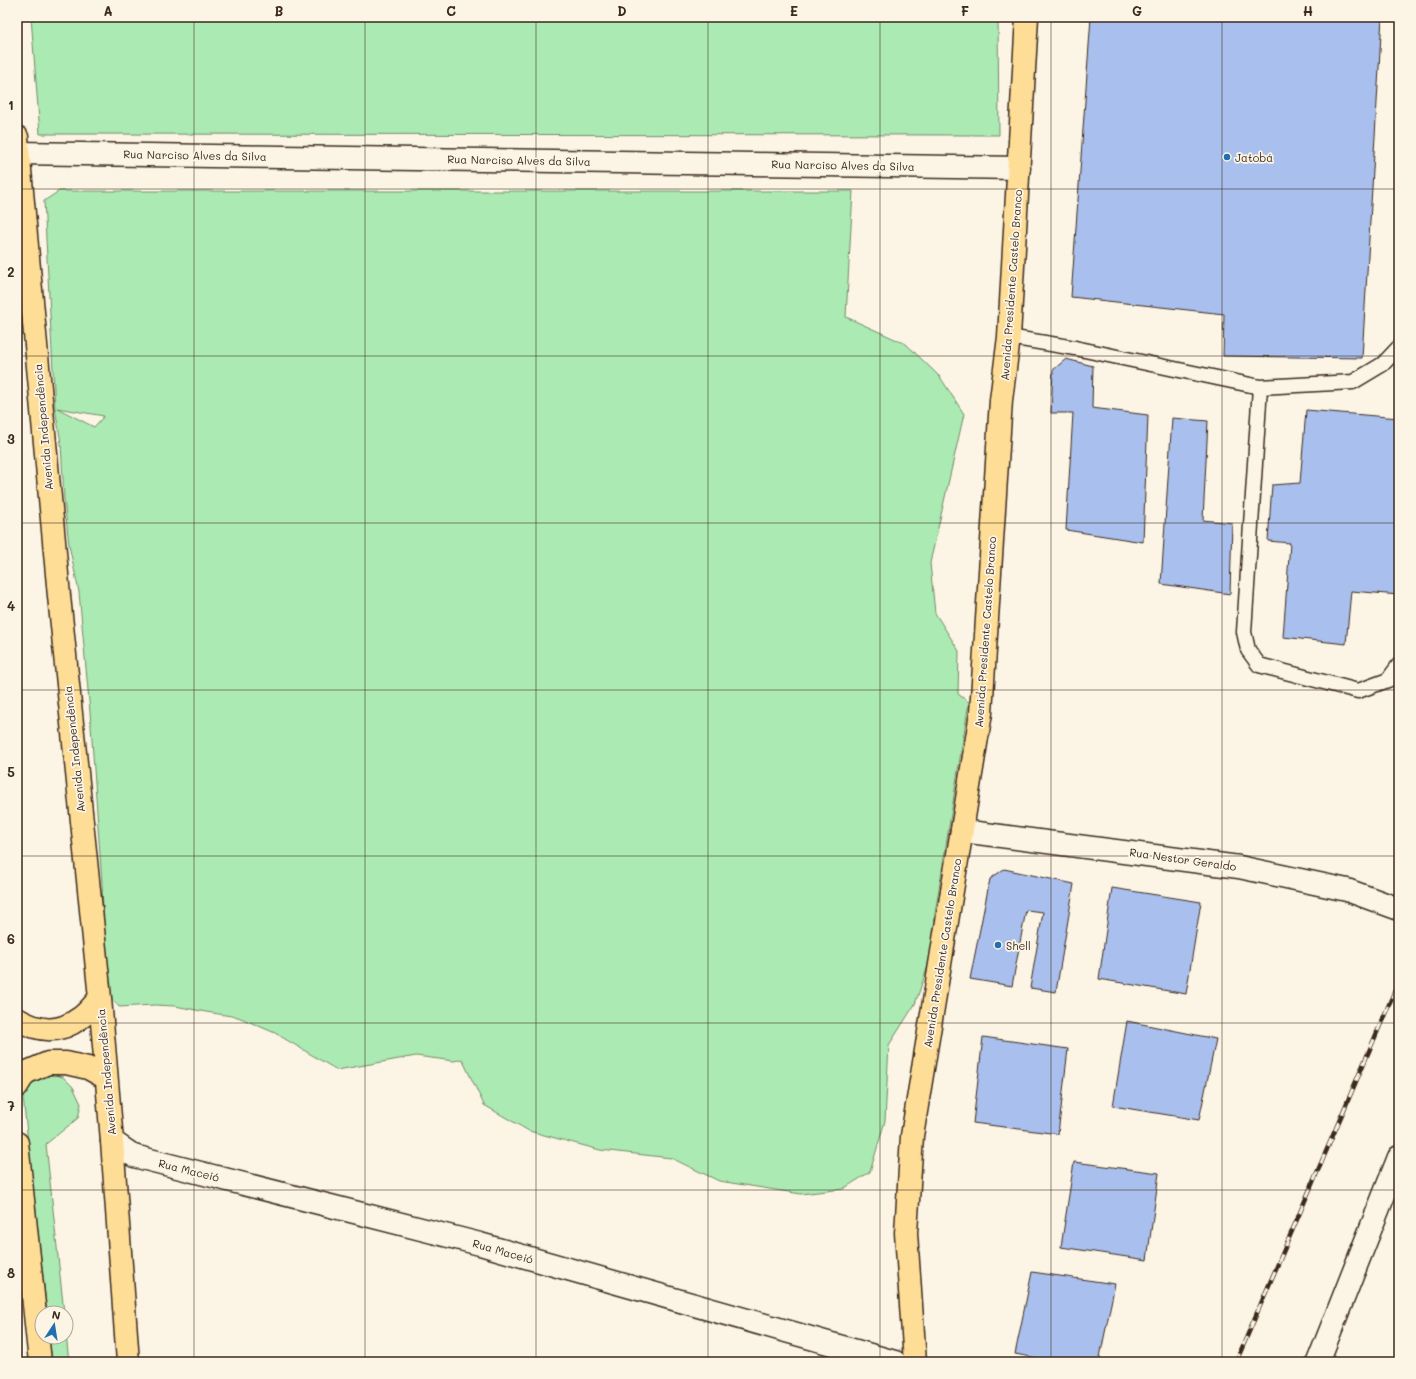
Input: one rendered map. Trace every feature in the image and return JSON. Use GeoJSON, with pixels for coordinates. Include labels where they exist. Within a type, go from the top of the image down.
{"type":"FeatureCollection","features":[{"type":"Feature","properties":{"kind":"main road","name":"Avenida Presidente Castelo Branco"},"geometry":{"type":"LineString","coordinates":[[915,1362],[906,1233],[912,1136],[981,713],[1001,400],[1009,337],[1027,17]]}},
{"type":"Feature","properties":{"kind":"main road","name":"Avenida Independência"},"geometry":{"type":"LineString","coordinates":[[18,147],[59,596],[100,998],[128,1362]]}},
{"type":"Feature","properties":{"kind":"main road"},"geometry":{"type":"LineString","coordinates":[[17,1019],[28,1026],[38,1029],[53,1030],[81,1018],[100,998]]}},
{"type":"Feature","properties":{"kind":"main road"},"geometry":{"type":"LineString","coordinates":[[17,1086],[25,1073],[48,1062],[66,1063],[88,1068],[106,1078]]}},
{"type":"Feature","properties":{"kind":"main road"},"geometry":{"type":"LineString","coordinates":[[17,1142],[23,1254],[40,1362]]}},
{"type":"Feature","properties":{"kind":"street","name":"Rua Narciso Alves da Silva"},"geometry":{"type":"LineString","coordinates":[[18,147],[1019,168]]}},
{"type":"Feature","properties":{"kind":"street","name":"Rua Nestor Geraldo"},"geometry":{"type":"LineString","coordinates":[[962,831],[1239,867],[1347,890],[1399,909]]}},
{"type":"Feature","properties":{"kind":"street","name":"Rua Maceió"},"geometry":{"type":"LineString","coordinates":[[112,1141],[134,1156],[480,1244],[895,1362]]}},
{"type":"Feature","properties":{"kind":"street"},"geometry":{"type":"LineString","coordinates":[[1318,1362],[1399,1157]]}},
{"type":"Feature","properties":{"kind":"lane"},"geometry":{"type":"LineString","coordinates":[[1009,337],[1075,348],[1260,387],[1353,382],[1383,364],[1399,347]]}},
{"type":"Feature","properties":{"kind":"lane"},"geometry":{"type":"LineString","coordinates":[[1260,387],[1244,632],[1248,650],[1259,666],[1358,691],[1388,680],[1399,665]]}},
{"type":"Feature","properties":{"kind":"green space"},"geometry":{"type":"Polygon","coordinates":[[[31,17],[998,17],[999,135],[40,134],[31,17]]]}},
{"type":"Feature","properties":{"kind":"green space"},"geometry":{"type":"Polygon","coordinates":[[[59,191],[853,191],[846,317],[906,344],[940,377],[964,414],[930,563],[935,613],[959,651],[958,694],[969,702],[934,920],[938,921],[930,960],[915,1004],[889,1045],[885,1121],[870,1172],[843,1189],[801,1194],[719,1181],[671,1158],[600,1150],[529,1131],[484,1105],[462,1059],[454,1061],[416,1056],[337,1070],[275,1033],[238,1017],[175,1006],[154,1005],[119,1007],[106,992],[102,883],[90,712],[79,592],[69,545],[64,499],[61,443],[55,408],[44,201],[59,191]],[[57,408],[94,427],[104,416],[57,408]]]}},
{"type":"Feature","properties":{"kind":"green space"},"geometry":{"type":"Polygon","coordinates":[[[52,1074],[63,1077],[73,1087],[81,1104],[78,1118],[46,1144],[63,1305],[46,1305],[23,1097],[33,1082],[52,1074]]]}},
{"type":"Feature","properties":{"kind":"green space"},"geometry":{"type":"Polygon","coordinates":[[[50,1345],[67,1345],[69,1362],[52,1362],[50,1345]]]}},
{"type":"Feature","properties":{"kind":"building","name":"Jatobá"},"geometry":{"type":"Polygon","coordinates":[[[1091,17],[1382,17],[1362,358],[1223,356],[1224,314],[1071,297],[1091,17]]]}},
{"type":"Feature","properties":{"kind":"building"},"geometry":{"type":"Polygon","coordinates":[[[1066,359],[1093,366],[1092,408],[1148,415],[1143,542],[1066,530],[1073,413],[1051,413],[1053,370],[1066,359]]]}},
{"type":"Feature","properties":{"kind":"building"},"geometry":{"type":"Polygon","coordinates":[[[1306,410],[1399,418],[1399,595],[1351,591],[1346,644],[1283,637],[1290,543],[1268,541],[1272,485],[1300,483],[1306,410]]]}},
{"type":"Feature","properties":{"kind":"building"},"geometry":{"type":"Polygon","coordinates":[[[1172,418],[1208,421],[1203,520],[1232,523],[1230,594],[1161,584],[1172,418]]]}},
{"type":"Feature","properties":{"kind":"building","name":"Shell"},"geometry":{"type":"Polygon","coordinates":[[[1004,869],[1074,884],[1056,992],[1030,988],[1043,912],[1026,910],[1012,986],[970,979],[990,879],[1004,869]]]}},
{"type":"Feature","properties":{"kind":"building"},"geometry":{"type":"Polygon","coordinates":[[[1112,888],[1201,902],[1186,994],[1099,979],[1112,888]]]}},
{"type":"Feature","properties":{"kind":"building"},"geometry":{"type":"Polygon","coordinates":[[[1127,1021],[1216,1039],[1199,1120],[1113,1106],[1127,1021]]]}},
{"type":"Feature","properties":{"kind":"building"},"geometry":{"type":"Polygon","coordinates":[[[983,1037],[1068,1049],[1058,1134],[973,1123],[983,1037]]]}},
{"type":"Feature","properties":{"kind":"building"},"geometry":{"type":"Polygon","coordinates":[[[1074,1162],[1159,1173],[1147,1260],[1061,1247],[1074,1162]]]}},
{"type":"Feature","properties":{"kind":"building"},"geometry":{"type":"Polygon","coordinates":[[[1032,1272],[1115,1284],[1099,1362],[1059,1362],[1015,1354],[1032,1272]]]}},
{"type":"Feature","properties":{"kind":"railway"},"geometry":{"type":"LineString","coordinates":[[1236,1362],[1399,981]]}},
{"type":"Feature","properties":{"kind":"place","name":"Jatobá"},"geometry":{"type":"Point","coordinates":[1227,157]}},
{"type":"Feature","properties":{"kind":"place","name":"Shell"},"geometry":{"type":"Point","coordinates":[998,945]}}]}
